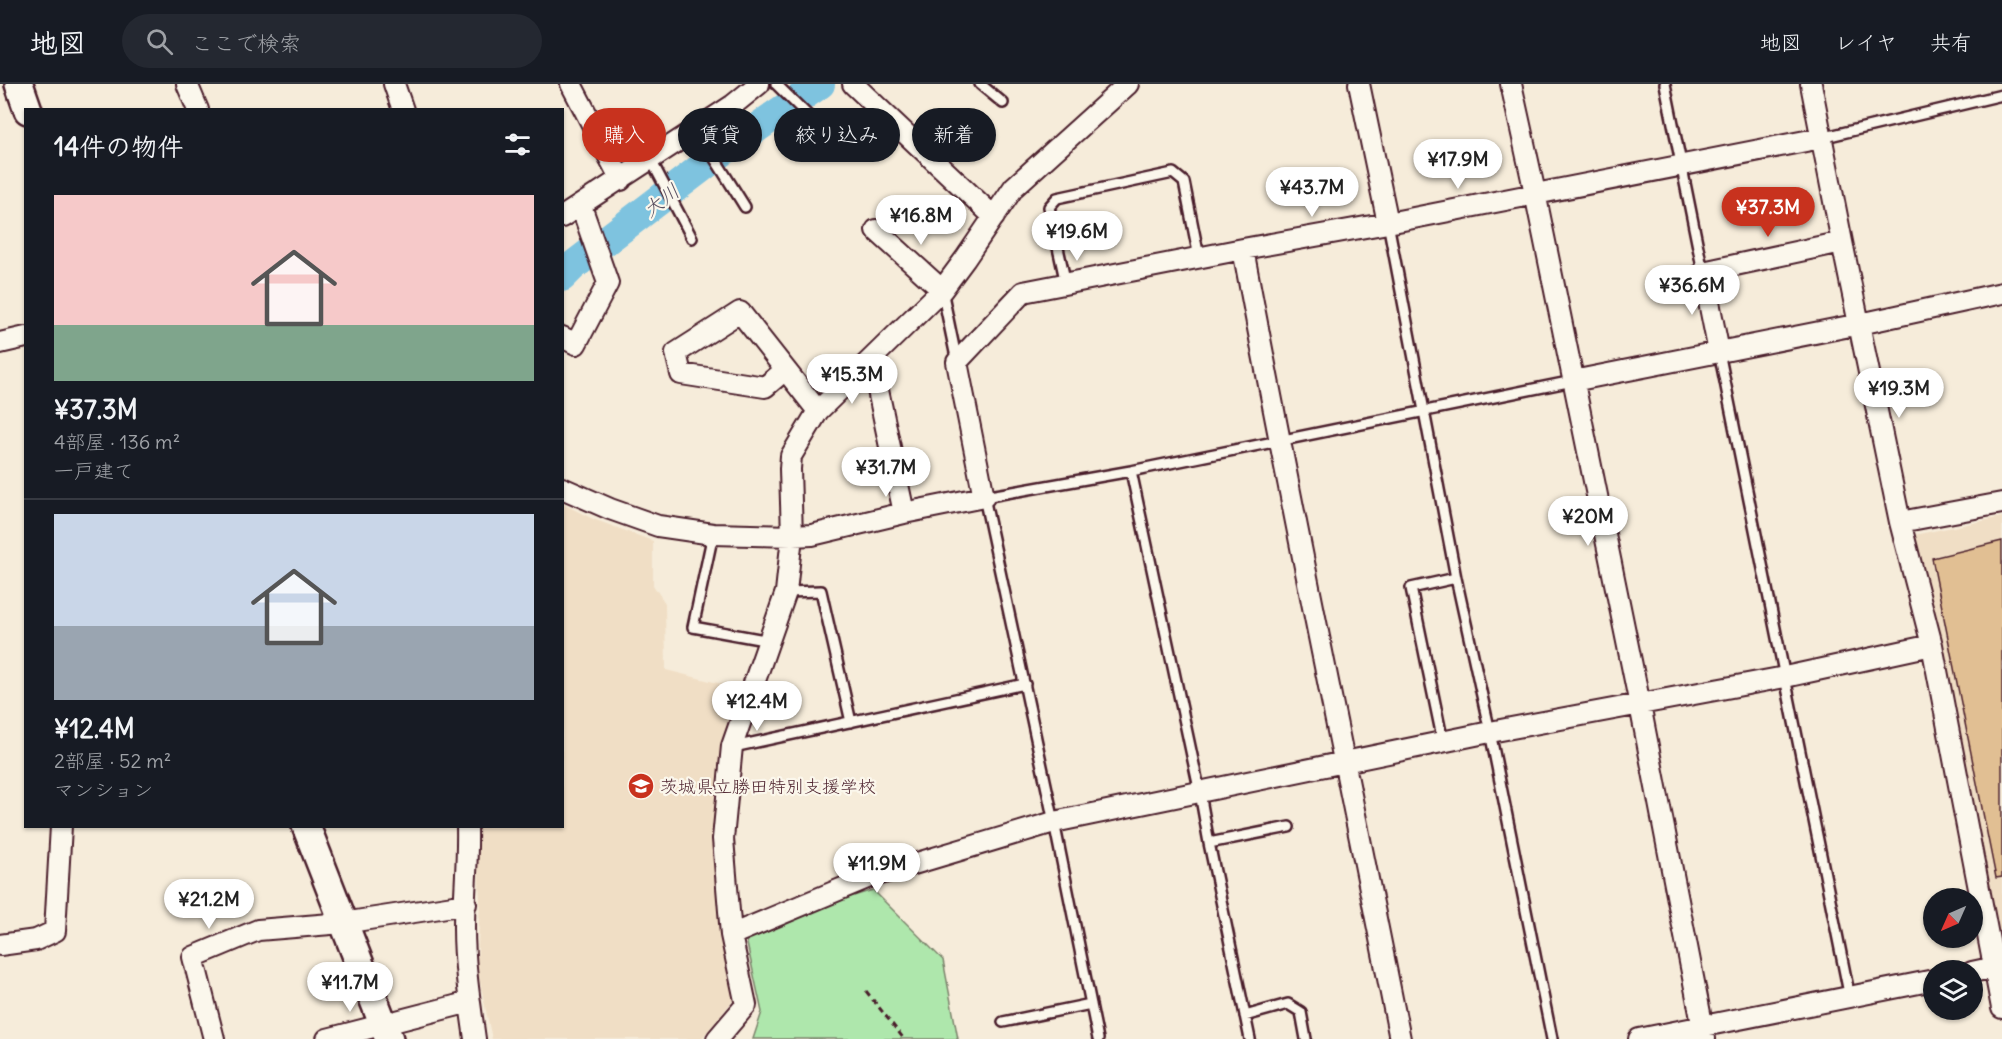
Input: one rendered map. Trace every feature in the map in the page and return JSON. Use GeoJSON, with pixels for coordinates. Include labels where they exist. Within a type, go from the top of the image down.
{"type":"FeatureCollection","features":[{"type":"Feature","properties":{"kind":"street"},"geometry":{"type":"LineString","coordinates":[[19,84],[27,108]]}},
{"type":"Feature","properties":{"kind":"street"},"geometry":{"type":"LineString","coordinates":[[187,84],[197,108]]}},
{"type":"Feature","properties":{"kind":"street"},"geometry":{"type":"LineString","coordinates":[[394,84],[403,108]]}},
{"type":"Feature","properties":{"kind":"street"},"geometry":{"type":"LineString","coordinates":[[571,84],[621,180]]}},
{"type":"Feature","properties":{"kind":"street"},"geometry":{"type":"LineString","coordinates":[[728,108],[758,84]]}},
{"type":"Feature","properties":{"kind":"street"},"geometry":{"type":"LineString","coordinates":[[853,84],[994,217]]}},
{"type":"Feature","properties":{"kind":"street"},"geometry":{"type":"LineString","coordinates":[[717,1039],[746,1005],[731,935],[723,839],[732,746],[786,592],[792,536],[791,456],[818,411],[942,290],[966,260],[1014,187],[1128,84]]}},
{"type":"Feature","properties":{"kind":"street"},"geometry":{"type":"LineString","coordinates":[[1359,84],[1388,223]]}},
{"type":"Feature","properties":{"kind":"street"},"geometry":{"type":"LineString","coordinates":[[1511,84],[1640,705],[1704,1033]]}},
{"type":"Feature","properties":{"kind":"street"},"geometry":{"type":"LineString","coordinates":[[1811,84],[1900,522],[1932,645],[2002,1008]]}},
{"type":"Feature","properties":{"kind":"street"},"geometry":{"type":"LineString","coordinates":[[564,489],[610,509],[658,526],[713,534],[792,536],[812,535],[984,497],[957,362],[1023,292],[1821,138]]}},
{"type":"Feature","properties":{"kind":"street"},"geometry":{"type":"LineString","coordinates":[[564,216],[648,162]]}},
{"type":"Feature","properties":{"kind":"street"},"geometry":{"type":"LineString","coordinates":[[564,338],[576,344],[608,283],[581,206]]}},
{"type":"Feature","properties":{"kind":"street"},"geometry":{"type":"LineString","coordinates":[[876,230],[942,290]]}},
{"type":"Feature","properties":{"kind":"street"},"geometry":{"type":"LineString","coordinates":[[1719,352],[1703,272],[1842,242]]}},
{"type":"Feature","properties":{"kind":"street"},"geometry":{"type":"LineString","coordinates":[[1243,249],[1278,441],[1346,762],[1400,1039]]}},
{"type":"Feature","properties":{"kind":"street"},"geometry":{"type":"LineString","coordinates":[[1573,381],[1860,324],[2002,293]]}},
{"type":"Feature","properties":{"kind":"street"},"geometry":{"type":"LineString","coordinates":[[785,370],[765,387],[681,374],[676,352],[740,312],[818,411]]}},
{"type":"Feature","properties":{"kind":"street"},"geometry":{"type":"LineString","coordinates":[[0,344],[24,338]]}},
{"type":"Feature","properties":{"kind":"street"},"geometry":{"type":"LineString","coordinates":[[865,366],[875,376],[904,513]]}},
{"type":"Feature","properties":{"kind":"street"},"geometry":{"type":"LineString","coordinates":[[1900,522],[2002,503]]}},
{"type":"Feature","properties":{"kind":"street"},"geometry":{"type":"LineString","coordinates":[[731,935],[867,878],[1054,822],[1490,732],[1785,677],[1932,645]]}},
{"type":"Feature","properties":{"kind":"street"},"geometry":{"type":"LineString","coordinates":[[0,945],[36,940],[55,931],[61,828]]}},
{"type":"Feature","properties":{"kind":"street"},"geometry":{"type":"LineString","coordinates":[[307,828],[386,1031]]}},
{"type":"Feature","properties":{"kind":"street"},"geometry":{"type":"LineString","coordinates":[[467,828],[468,864],[464,929],[470,1002],[476,1039]]}},
{"type":"Feature","properties":{"kind":"street"},"geometry":{"type":"LineString","coordinates":[[214,1039],[193,957],[258,930],[343,923],[466,904]]}},
{"type":"Feature","properties":{"kind":"street"},"geometry":{"type":"LineString","coordinates":[[1983,970],[1995,967]]}},
{"type":"Feature","properties":{"kind":"street"},"geometry":{"type":"LineString","coordinates":[[1639,1039],[1704,1033],[1923,982]]}},
{"type":"Feature","properties":{"kind":"street"},"geometry":{"type":"LineString","coordinates":[[327,1039],[386,1031],[470,1002]]}},
{"type":"Feature","properties":{"kind":"lane"},"geometry":{"type":"LineString","coordinates":[[776,84],[800,108]]}},
{"type":"Feature","properties":{"kind":"lane"},"geometry":{"type":"LineString","coordinates":[[980,84],[1003,103]]}},
{"type":"Feature","properties":{"kind":"lane"},"geometry":{"type":"LineString","coordinates":[[1665,84],[1703,272]]}},
{"type":"Feature","properties":{"kind":"lane"},"geometry":{"type":"LineString","coordinates":[[1821,138],[2002,95]]}},
{"type":"Feature","properties":{"kind":"lane"},"geometry":{"type":"LineString","coordinates":[[652,162],[692,238]]}},
{"type":"Feature","properties":{"kind":"lane"},"geometry":{"type":"LineString","coordinates":[[717,162],[745,207]]}},
{"type":"Feature","properties":{"kind":"lane"},"geometry":{"type":"LineString","coordinates":[[1066,284],[1050,207],[1057,198],[1173,173],[1184,183],[1199,257]]}},
{"type":"Feature","properties":{"kind":"lane"},"geometry":{"type":"LineString","coordinates":[[1388,223],[1456,578],[1490,732],[1552,1039]]}},
{"type":"Feature","properties":{"kind":"lane"},"geometry":{"type":"LineString","coordinates":[[942,290],[957,362]]}},
{"type":"Feature","properties":{"kind":"lane"},"geometry":{"type":"LineString","coordinates":[[1719,352],[1850,998]]}},
{"type":"Feature","properties":{"kind":"lane"},"geometry":{"type":"LineString","coordinates":[[1098,1039],[984,497],[1131,471],[1573,381]]}},
{"type":"Feature","properties":{"kind":"lane"},"geometry":{"type":"LineString","coordinates":[[1131,471],[1250,1039]]}},
{"type":"Feature","properties":{"kind":"lane"},"geometry":{"type":"LineString","coordinates":[[713,534],[693,627],[770,641]]}},
{"type":"Feature","properties":{"kind":"lane"},"geometry":{"type":"LineString","coordinates":[[1443,742],[1411,588],[1456,578]]}},
{"type":"Feature","properties":{"kind":"lane"},"geometry":{"type":"LineString","coordinates":[[786,592],[821,591],[851,722]]}},
{"type":"Feature","properties":{"kind":"lane"},"geometry":{"type":"LineString","coordinates":[[732,746],[1024,684]]}},
{"type":"Feature","properties":{"kind":"lane"},"geometry":{"type":"LineString","coordinates":[[1209,843],[1289,827]]}},
{"type":"Feature","properties":{"kind":"lane"},"geometry":{"type":"LineString","coordinates":[[1003,1022],[1091,1004]]}},
{"type":"Feature","properties":{"kind":"lane"},"geometry":{"type":"LineString","coordinates":[[1245,1016],[1288,1004],[1301,1012],[1306,1039]]}},
{"type":"Feature","properties":{"kind":"path"},"geometry":{"type":"LineString","coordinates":[[866,992],[904,1039]]}},
{"type":"Feature","properties":{"kind":"shaded area","name":"茨城県立勝田特別支援学校"},"geometry":{"type":"Polygon","coordinates":[[[564,504],[593,519],[653,541],[653,585],[665,603],[666,670],[742,689],[715,823],[719,911],[735,998],[701,1039],[492,1039],[477,968],[480,900],[476,828],[564,828],[564,504]]]}},
{"type":"Feature","properties":{"kind":"shaded area"},"geometry":{"type":"Polygon","coordinates":[[[2002,517],[2002,969],[1914,535],[2002,517]]]}},
{"type":"Feature","properties":{"kind":"green space"},"geometry":{"type":"Polygon","coordinates":[[[873,890],[943,960],[958,1039],[753,1039],[762,1012],[744,930],[873,890]]]}},
{"type":"Feature","properties":{"kind":"building"},"geometry":{"type":"Polygon","coordinates":[[[2002,541],[2002,877],[1996,878],[1932,558],[2002,541]]]}},
{"type":"Feature","properties":{"kind":"waterway","name":"大川"},"geometry":{"type":"LineString","coordinates":[[564,275],[722,152],[820,84]]}},
{"type":"Feature","properties":{"kind":"place","name":"茨城県立勝田特別支援学校"},"geometry":{"type":"Point","coordinates":[641,786]}}]}
